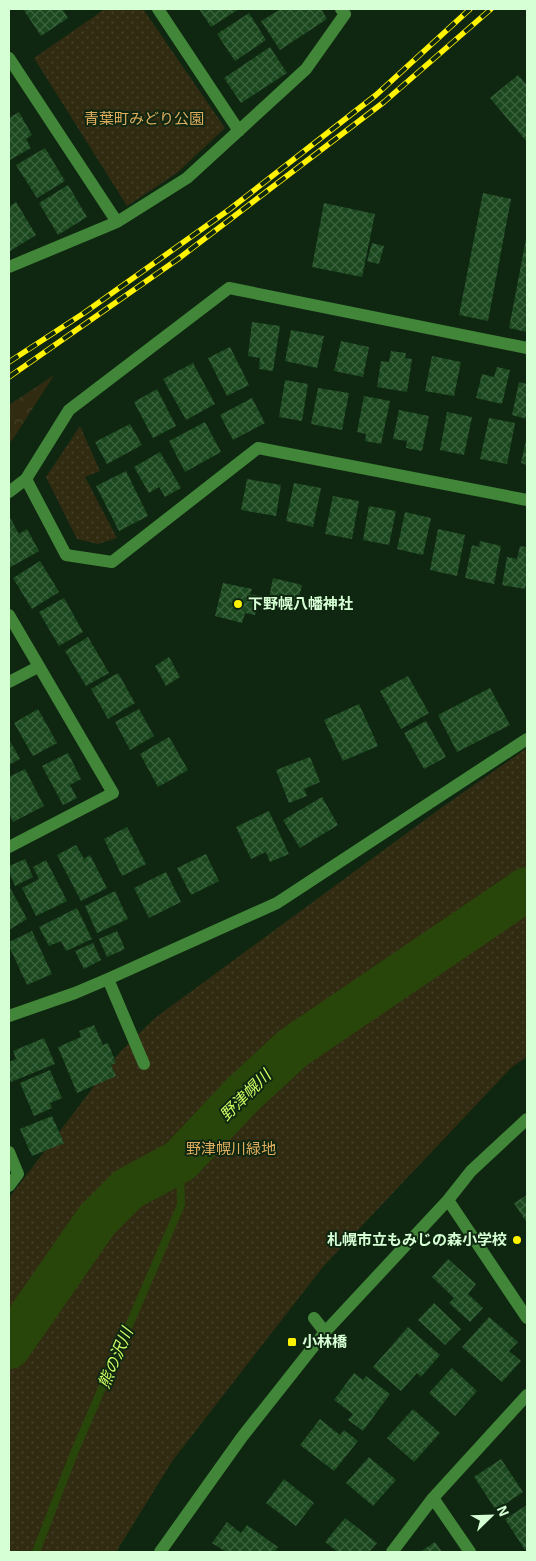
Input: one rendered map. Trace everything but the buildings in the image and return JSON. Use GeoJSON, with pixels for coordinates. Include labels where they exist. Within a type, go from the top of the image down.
{"type":"FeatureCollection","features":[{"type":"Feature","properties":{"kind":"street"},"geometry":{"type":"LineString","coordinates":[[158,9],[239,131]]}},
{"type":"Feature","properties":{"kind":"street"},"geometry":{"type":"LineString","coordinates":[[9,267],[117,222],[187,178],[306,69],[345,14],[342,9]]}},
{"type":"Feature","properties":{"kind":"street"},"geometry":{"type":"LineString","coordinates":[[9,58],[117,222]]}},
{"type":"Feature","properties":{"kind":"street"},"geometry":{"type":"LineString","coordinates":[[9,492],[26,479],[69,410],[229,288],[527,348]]}},
{"type":"Feature","properties":{"kind":"street"},"geometry":{"type":"LineString","coordinates":[[26,479],[66,555],[112,562],[258,448],[527,500]]}},
{"type":"Feature","properties":{"kind":"street"},"geometry":{"type":"LineString","coordinates":[[9,615],[113,793],[9,847]]}},
{"type":"Feature","properties":{"kind":"street"},"geometry":{"type":"LineString","coordinates":[[9,682],[38,667]]}},
{"type":"Feature","properties":{"kind":"street"},"geometry":{"type":"LineString","coordinates":[[9,1016],[75,993],[276,903],[527,739]]}},
{"type":"Feature","properties":{"kind":"street"},"geometry":{"type":"LineString","coordinates":[[108,979],[144,1064]]}},
{"type":"Feature","properties":{"kind":"street"},"geometry":{"type":"LineString","coordinates":[[160,1552],[242,1437],[324,1332],[448,1200],[471,1171],[527,1119]]}},
{"type":"Feature","properties":{"kind":"street"},"geometry":{"type":"LineString","coordinates":[[9,1152],[18,1174],[9,1186]]}},
{"type":"Feature","properties":{"kind":"street"},"geometry":{"type":"LineString","coordinates":[[448,1200],[527,1318]]}},
{"type":"Feature","properties":{"kind":"street"},"geometry":{"type":"LineString","coordinates":[[314,1318],[324,1332]]}},
{"type":"Feature","properties":{"kind":"street"},"geometry":{"type":"LineString","coordinates":[[392,1552],[433,1498],[527,1395]]}},
{"type":"Feature","properties":{"kind":"street"},"geometry":{"type":"LineString","coordinates":[[433,1498],[470,1552]]}},
{"type":"Feature","properties":{"kind":"green space","name":"青葉町みどり公園"},"geometry":{"type":"Polygon","coordinates":[[[105,9],[143,9],[225,128],[177,173],[127,206],[34,58],[105,9]]]}},
{"type":"Feature","properties":{"kind":"green space"},"geometry":{"type":"Polygon","coordinates":[[[54,375],[13,439],[9,443],[9,405],[54,375]]]}},
{"type":"Feature","properties":{"kind":"green space"},"geometry":{"type":"Polygon","coordinates":[[[80,426],[100,471],[85,477],[117,538],[98,544],[77,539],[46,477],[80,426]]]}},
{"type":"Feature","properties":{"kind":"green space","name":"野津幌川緑地"},"geometry":{"type":"Polygon","coordinates":[[[527,748],[527,1057],[512,1067],[322,1268],[173,1460],[116,1552],[9,1552],[9,1198],[120,1052],[155,1018],[441,808],[527,748]]]}},
{"type":"Feature","properties":{"kind":"waterway","name":"野津幌川"},"geometry":{"type":"LineString","coordinates":[[9,1347],[97,1220],[128,1189],[180,1161],[242,1095],[293,1048],[527,889]]}},
{"type":"Feature","properties":{"kind":"waterway","name":"熊の沢川"},"geometry":{"type":"LineString","coordinates":[[36,1552],[74,1453],[181,1205],[180,1161]]}},
{"type":"Feature","properties":{"kind":"railway"},"geometry":{"type":"LineString","coordinates":[[9,362],[84,313],[230,209],[376,95],[470,9]]}},
{"type":"Feature","properties":{"kind":"railway"},"geometry":{"type":"LineString","coordinates":[[9,377],[178,259],[384,102],[491,9]]}},
{"type":"Feature","properties":{"kind":"place","name":"下野幌八幡神社"},"geometry":{"type":"Point","coordinates":[238,604]}},
{"type":"Feature","properties":{"kind":"place","name":"札幌市立もみじの森小学校"},"geometry":{"type":"Point","coordinates":[517,1240]}},
{"type":"Feature","properties":{"kind":"place","name":"小林橋"},"geometry":{"type":"Point","coordinates":[292,1342]}}]}
